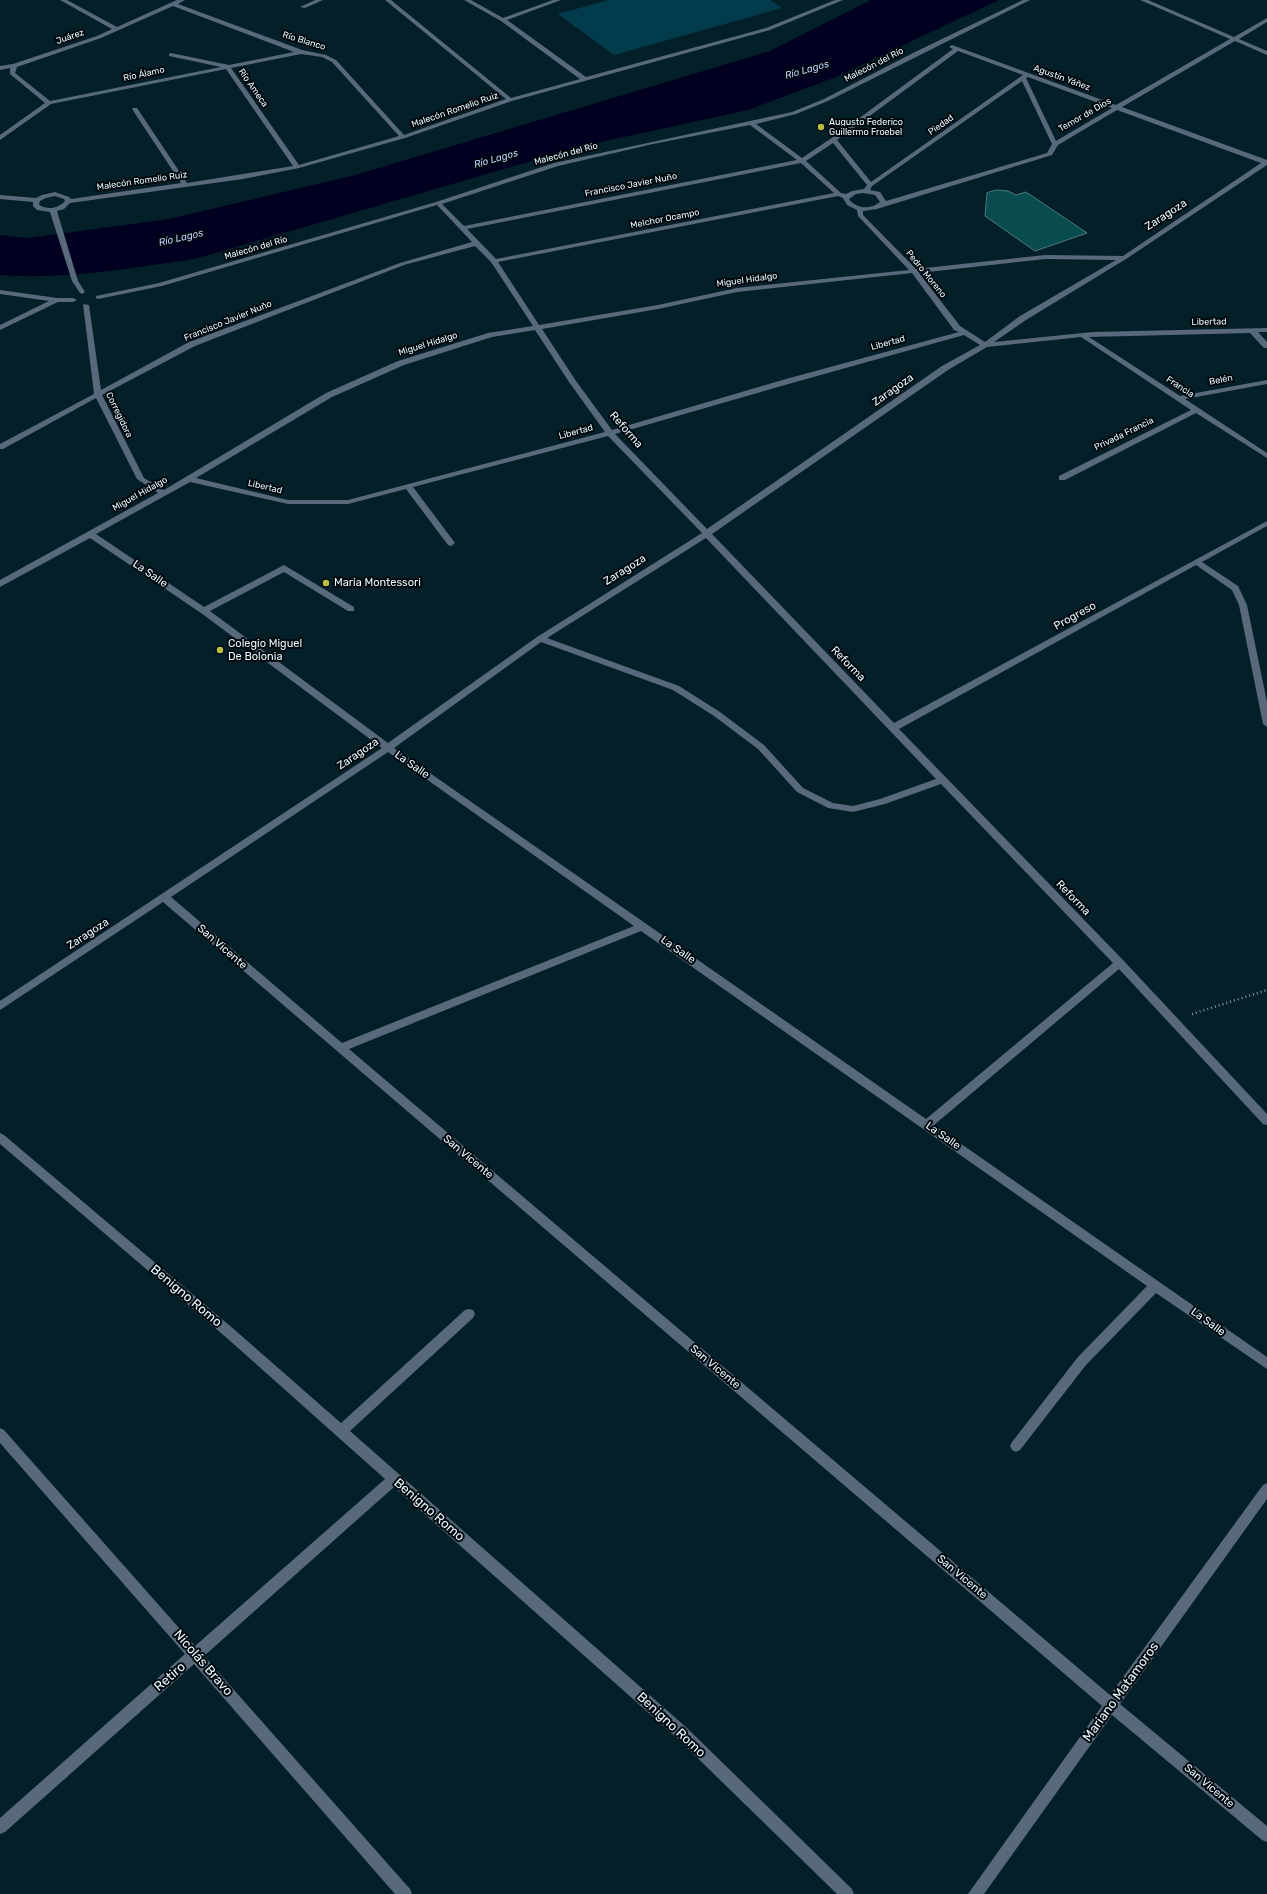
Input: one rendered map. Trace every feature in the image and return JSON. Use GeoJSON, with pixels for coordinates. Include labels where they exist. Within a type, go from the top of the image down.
{"type":"FeatureCollection","features":[{"type":"Feature","properties":{"kind":"street"},"geometry":{"type":"LineString","coordinates":[[63,0],[117,29]]}},
{"type":"Feature","properties":{"kind":"street","name":"Juárez"},"geometry":{"type":"LineString","coordinates":[[0,68],[14,66],[117,29],[182,0]]}},
{"type":"Feature","properties":{"kind":"street"},"geometry":{"type":"LineString","coordinates":[[303,7],[320,0]]}},
{"type":"Feature","properties":{"kind":"street"},"geometry":{"type":"LineString","coordinates":[[388,0],[510,100]]}},
{"type":"Feature","properties":{"kind":"street"},"geometry":{"type":"LineString","coordinates":[[467,0],[503,20],[584,80]]}},
{"type":"Feature","properties":{"kind":"street"},"geometry":{"type":"LineString","coordinates":[[503,20],[558,0]]}},
{"type":"Feature","properties":{"kind":"street","name":"Malecón Romelio Ruiz"},"geometry":{"type":"LineString","coordinates":[[68,201],[243,177],[297,167],[403,137],[510,100],[768,30],[840,0]]}},
{"type":"Feature","properties":{"kind":"street","name":"Malecón del Río"},"geometry":{"type":"LineString","coordinates":[[91,293],[160,285],[438,203],[556,164],[794,113],[826,100],[1027,0]]}},
{"type":"Feature","properties":{"kind":"street"},"geometry":{"type":"LineString","coordinates":[[1143,0],[1267,53]]}},
{"type":"Feature","properties":{"kind":"street","name":"Río Blanco"},"geometry":{"type":"LineString","coordinates":[[173,4],[302,52],[324,56],[334,62],[403,137]]}},
{"type":"Feature","properties":{"kind":"street","name":"Temor de Dios"},"geometry":{"type":"LineString","coordinates":[[860,209],[872,208],[1050,154],[1055,144],[1267,20]]}},
{"type":"Feature","properties":{"kind":"street","name":"Agustín Yáñez"},"geometry":{"type":"LineString","coordinates":[[940,43],[1025,76],[1267,163]]}},
{"type":"Feature","properties":{"kind":"street"},"geometry":{"type":"LineString","coordinates":[[802,161],[834,141],[922,72],[958,49]]}},
{"type":"Feature","properties":{"kind":"street","name":"Río Álamo"},"geometry":{"type":"LineString","coordinates":[[0,138],[49,103],[302,52]]}},
{"type":"Feature","properties":{"kind":"street","name":"Río Ameca"},"geometry":{"type":"LineString","coordinates":[[171,55],[227,66],[297,167]]}},
{"type":"Feature","properties":{"kind":"street"},"geometry":{"type":"LineString","coordinates":[[14,66],[12,73],[49,103]]}},
{"type":"Feature","properties":{"kind":"street"},"geometry":{"type":"LineString","coordinates":[[1025,76],[1055,144]]}},
{"type":"Feature","properties":{"kind":"street","name":"Piedad"},"geometry":{"type":"LineString","coordinates":[[866,191],[870,185],[1025,76]]}},
{"type":"Feature","properties":{"kind":"street"},"geometry":{"type":"LineString","coordinates":[[135,109],[185,184]]}},
{"type":"Feature","properties":{"kind":"street"},"geometry":{"type":"LineString","coordinates":[[751,123],[802,161],[839,194],[847,196],[854,192],[866,191],[880,196],[883,202],[881,205]]}},
{"type":"Feature","properties":{"kind":"street"},"geometry":{"type":"LineString","coordinates":[[834,141],[870,185]]}},
{"type":"Feature","properties":{"kind":"street","name":"Francisco Javier Nuño"},"geometry":{"type":"LineString","coordinates":[[463,228],[802,161]]}},
{"type":"Feature","properties":{"kind":"street","name":"Zaragoza"},"geometry":{"type":"LineString","coordinates":[[0,1006],[165,898],[388,748],[540,639],[706,534],[945,368],[985,345],[1023,318],[1124,258],[1267,163]]}},
{"type":"Feature","properties":{"kind":"street"},"geometry":{"type":"LineString","coordinates":[[0,197],[37,200],[44,196],[55,194],[64,196],[68,201],[62,207],[53,210],[38,208],[36,206],[37,200]]}},
{"type":"Feature","properties":{"kind":"street","name":"Melchor Ocampo"},"geometry":{"type":"LineString","coordinates":[[494,261],[839,194]]}},
{"type":"Feature","properties":{"kind":"street","name":"Pedro Moreno"},"geometry":{"type":"LineString","coordinates":[[847,196],[846,199],[850,205],[860,209],[860,215],[914,271],[957,328],[985,345]]}},
{"type":"Feature","properties":{"kind":"street","name":"Reforma"},"geometry":{"type":"LineString","coordinates":[[438,203],[494,261],[573,382],[610,433],[1119,963],[1267,1121]]}},
{"type":"Feature","properties":{"kind":"street"},"geometry":{"type":"LineString","coordinates":[[0,292],[57,300],[73,300],[75,303],[85,305],[96,301],[91,293],[75,281],[53,210]]}},
{"type":"Feature","properties":{"kind":"street","name":"Francisco Javier Nuño"},"geometry":{"type":"LineString","coordinates":[[0,447],[192,344],[402,264],[477,243]]}},
{"type":"Feature","properties":{"kind":"street","name":"Miguel Hidalgo"},"geometry":{"type":"LineString","coordinates":[[0,584],[164,493],[329,395],[401,363],[491,335],[658,307],[737,290],[1045,256],[1124,258]]}},
{"type":"Feature","properties":{"kind":"street"},"geometry":{"type":"LineString","coordinates":[[73,300],[76,295],[91,293]]}},
{"type":"Feature","properties":{"kind":"street"},"geometry":{"type":"LineString","coordinates":[[0,328],[57,300]]}},
{"type":"Feature","properties":{"kind":"street","name":"Corregidora"},"geometry":{"type":"LineString","coordinates":[[85,305],[98,395],[140,479],[164,493]]}},
{"type":"Feature","properties":{"kind":"street","name":"Libertad"},"geometry":{"type":"LineString","coordinates":[[985,345],[1082,334],[1267,330]]}},
{"type":"Feature","properties":{"kind":"street"},"geometry":{"type":"LineString","coordinates":[[1253,331],[1267,346]]}},
{"type":"Feature","properties":{"kind":"street","name":"Libertad"},"geometry":{"type":"LineString","coordinates":[[188,479],[288,502],[348,502],[610,433],[789,381],[964,333]]}},
{"type":"Feature","properties":{"kind":"street","name":"Francia"},"geometry":{"type":"LineString","coordinates":[[1082,334],[1267,456]]}},
{"type":"Feature","properties":{"kind":"street","name":"Belén"},"geometry":{"type":"LineString","coordinates":[[1179,398],[1267,382]]}},
{"type":"Feature","properties":{"kind":"street","name":"Privada Francia"},"geometry":{"type":"LineString","coordinates":[[1062,478],[1081,466],[1196,410]]}},
{"type":"Feature","properties":{"kind":"street"},"geometry":{"type":"LineString","coordinates":[[408,486],[451,543]]}},
{"type":"Feature","properties":{"kind":"street","name":"Progreso"},"geometry":{"type":"LineString","coordinates":[[893,728],[1267,523]]}},
{"type":"Feature","properties":{"kind":"street","name":"La Salle"},"geometry":{"type":"LineString","coordinates":[[90,534],[204,611],[388,748],[1267,1364]]}},
{"type":"Feature","properties":{"kind":"street"},"geometry":{"type":"LineString","coordinates":[[1198,562],[1235,588],[1243,606],[1267,724]]}},
{"type":"Feature","properties":{"kind":"street"},"geometry":{"type":"LineString","coordinates":[[204,611],[284,568],[352,609]]}},
{"type":"Feature","properties":{"kind":"street"},"geometry":{"type":"LineString","coordinates":[[540,639],[676,688],[717,714],[761,747],[800,790],[831,806],[853,810],[882,802],[942,780]]}},
{"type":"Feature","properties":{"kind":"street","name":"San Vicente"},"geometry":{"type":"LineString","coordinates":[[165,898],[1111,1705],[1267,1835]]}},
{"type":"Feature","properties":{"kind":"street"},"geometry":{"type":"LineString","coordinates":[[341,1048],[643,926]]}},
{"type":"Feature","properties":{"kind":"street"},"geometry":{"type":"LineString","coordinates":[[926,1125],[1119,963]]}},
{"type":"Feature","properties":{"kind":"street","name":"Benigno Romo"},"geometry":{"type":"LineString","coordinates":[[0,1138],[232,1335],[682,1733],[847,1894]]}},
{"type":"Feature","properties":{"kind":"street"},"geometry":{"type":"LineString","coordinates":[[1016,1446],[1082,1361],[1156,1285]]}},
{"type":"Feature","properties":{"kind":"street"},"geometry":{"type":"LineString","coordinates":[[341,1431],[469,1314]]}},
{"type":"Feature","properties":{"kind":"street","name":"Nicolás Bravo"},"geometry":{"type":"LineString","coordinates":[[0,1434],[405,1894]]}},
{"type":"Feature","properties":{"kind":"street","name":"Retiro"},"geometry":{"type":"LineString","coordinates":[[0,1827],[394,1479]]}},
{"type":"Feature","properties":{"kind":"street","name":"Mariano Matamoros"},"geometry":{"type":"LineString","coordinates":[[975,1894],[1267,1489]]}},
{"type":"Feature","properties":{"kind":"path"},"geometry":{"type":"LineString","coordinates":[[1172,1020],[1267,990]]}},
{"type":"Feature","properties":{"kind":"shaded area"},"geometry":{"type":"Polygon","coordinates":[[[608,0],[770,0],[782,8],[614,55],[558,14],[608,0]]]}},
{"type":"Feature","properties":{"kind":"water","name":"Río Lagos"},"geometry":{"type":"Polygon","coordinates":[[[871,0],[999,0],[836,77],[748,110],[583,146],[195,259],[73,275],[0,275],[0,235],[27,238],[169,219],[355,175],[770,51],[871,0]]]}},
{"type":"Feature","properties":{"kind":"building"},"geometry":{"type":"Polygon","coordinates":[[[997,190],[1008,191],[1016,195],[1026,192],[1087,233],[1035,251],[985,216],[987,193],[997,190]]]}},
{"type":"Feature","properties":{"kind":"place","name":"Augusto Federico Guillermo Froebel"},"geometry":{"type":"Point","coordinates":[821,127]}},
{"type":"Feature","properties":{"kind":"place","name":"Maria Montessori"},"geometry":{"type":"Point","coordinates":[326,583]}},
{"type":"Feature","properties":{"kind":"place","name":"Colegio Miguel De Bolonia"},"geometry":{"type":"Point","coordinates":[220,650]}}]}
